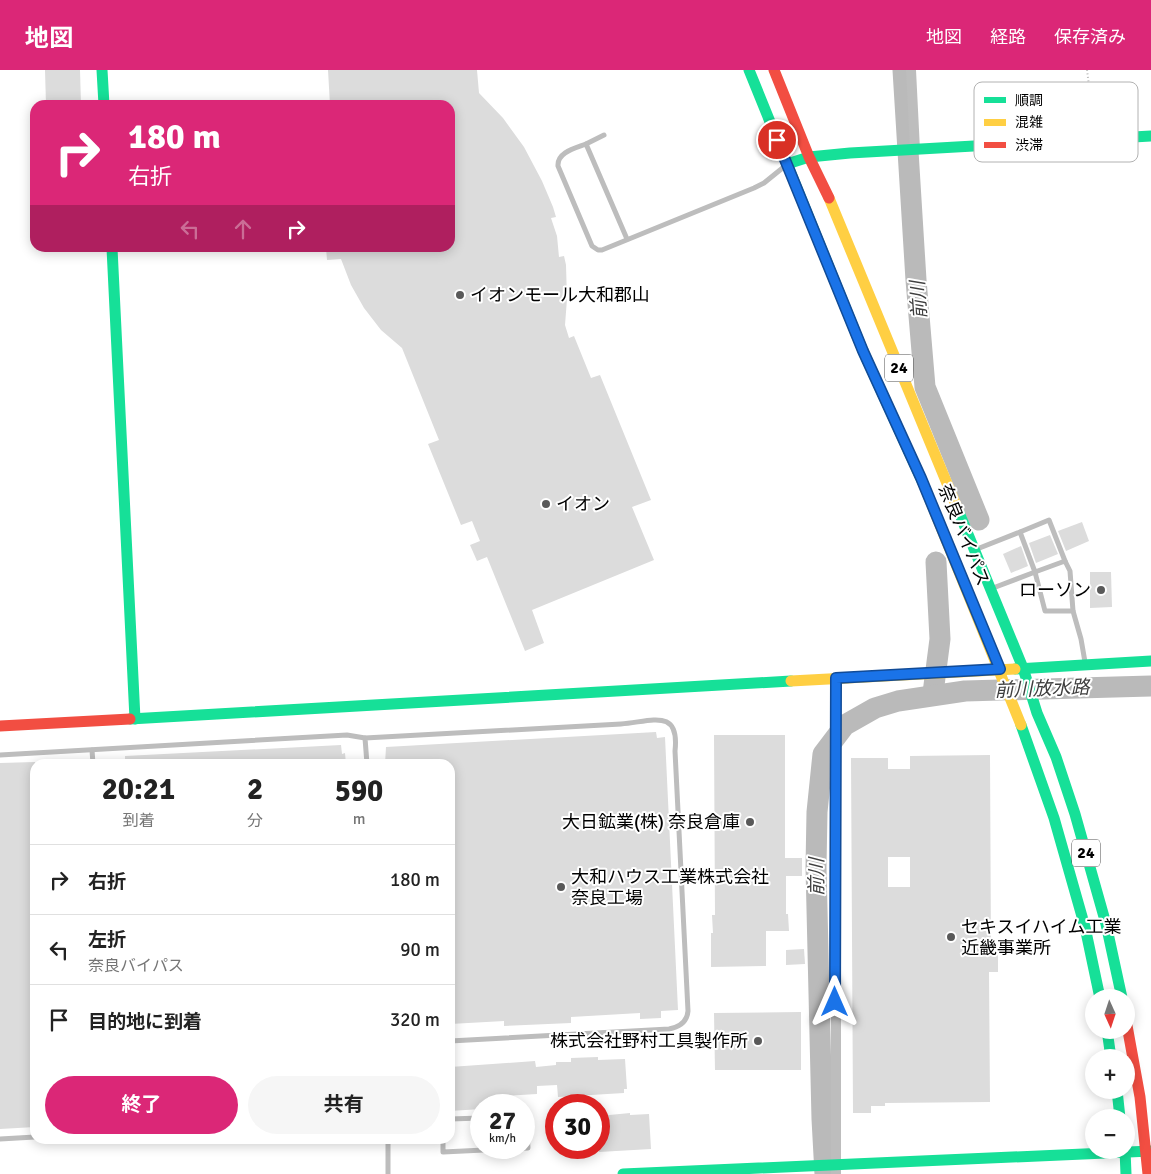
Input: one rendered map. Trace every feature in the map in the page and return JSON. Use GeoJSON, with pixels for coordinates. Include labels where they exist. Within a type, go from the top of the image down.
{"type":"FeatureCollection","features":[{"type":"Feature","properties":{"kind":"main road"},"geometry":{"type":"LineString","coordinates":[[102,70],[104,100]]}},
{"type":"Feature","properties":{"kind":"main road","name":"奈良バイパス"},"geometry":{"type":"LineString","coordinates":[[748,70],[863,351],[921,478],[1000,669],[1054,818],[1085,927],[1098,989]]}},
{"type":"Feature","properties":{"kind":"main road","name":"奈良バイパス"},"geometry":{"type":"LineString","coordinates":[[774,70],[809,157],[829,198],[974,550],[1056,757],[1075,814],[1106,924],[1120,989]]}},
{"type":"Feature","properties":{"kind":"main road"},"geometry":{"type":"LineString","coordinates":[[1138,137],[1151,136]]}},
{"type":"Feature","properties":{"kind":"main road"},"geometry":{"type":"LineString","coordinates":[[787,164],[809,157],[974,146]]}},
{"type":"Feature","properties":{"kind":"main road"},"geometry":{"type":"LineString","coordinates":[[112,252],[135,719]]}},
{"type":"Feature","properties":{"kind":"main road"},"geometry":{"type":"LineString","coordinates":[[0,726],[1151,661]]}},
{"type":"Feature","properties":{"kind":"main road"},"geometry":{"type":"LineString","coordinates":[[1130,1039],[1149,1151],[1148,1174]]}},
{"type":"Feature","properties":{"kind":"main road"},"geometry":{"type":"LineString","coordinates":[[1135,1151],[1149,1151]]}},
{"type":"Feature","properties":{"kind":"main road"},"geometry":{"type":"LineString","coordinates":[[623,1174],[836,1170],[1085,1154]]}},
{"type":"Feature","properties":{"kind":"main road"},"geometry":{"type":"LineString","coordinates":[[1125,1159],[1126,1174]]}},
{"type":"Feature","properties":{"kind":"street"},"geometry":{"type":"LineString","coordinates":[[911,70],[915,150]]}},
{"type":"Feature","properties":{"kind":"street"},"geometry":{"type":"LineString","coordinates":[[836,678],[836,1170]]}},
{"type":"Feature","properties":{"kind":"lane"},"geometry":{"type":"LineString","coordinates":[[604,136],[561,155],[558,162],[592,246],[598,250],[754,188],[764,183],[787,164]]}},
{"type":"Feature","properties":{"kind":"lane"},"geometry":{"type":"LineString","coordinates":[[586,144],[627,239]]}},
{"type":"Feature","properties":{"kind":"lane"},"geometry":{"type":"LineString","coordinates":[[974,550],[1050,520],[1070,571],[1073,611],[1086,665]]}},
{"type":"Feature","properties":{"kind":"lane"},"geometry":{"type":"LineString","coordinates":[[1020,532],[1035,572],[1045,611],[1073,611]]}},
{"type":"Feature","properties":{"kind":"lane"},"geometry":{"type":"LineString","coordinates":[[990,589],[1066,561]]}},
{"type":"Feature","properties":{"kind":"lane"},"geometry":{"type":"LineString","coordinates":[[0,755],[347,735],[365,738],[642,723],[658,719],[668,723],[676,734],[674,751],[688,1011],[684,1022],[675,1028],[669,1029],[455,1041]]}},
{"type":"Feature","properties":{"kind":"lane"},"geometry":{"type":"LineString","coordinates":[[365,738],[367,759]]}},
{"type":"Feature","properties":{"kind":"lane"},"geometry":{"type":"LineString","coordinates":[[92,750],[93,759]]}},
{"type":"Feature","properties":{"kind":"lane"},"geometry":{"type":"LineString","coordinates":[[455,1119],[470,1118]]}},
{"type":"Feature","properties":{"kind":"lane"},"geometry":{"type":"LineString","coordinates":[[0,1139],[30,1137]]}},
{"type":"Feature","properties":{"kind":"lane"},"geometry":{"type":"LineString","coordinates":[[388,1144],[388,1174]]}},
{"type":"Feature","properties":{"kind":"lane"},"geometry":{"type":"LineString","coordinates":[[443,1144],[444,1152],[470,1151]]}},
{"type":"Feature","properties":{"kind":"building"},"geometry":{"type":"Polygon","coordinates":[[[45,70],[80,70],[81,100],[46,100],[45,70]]]}},
{"type":"Feature","properties":{"kind":"building"},"geometry":{"type":"Polygon","coordinates":[[[328,70],[477,70],[479,93],[503,118],[524,147],[553,207],[556,217],[551,218],[557,236],[559,257],[564,256],[566,265],[567,299],[565,325],[569,338],[574,336],[591,378],[600,375],[651,500],[632,507],[654,560],[532,610],[544,643],[525,651],[487,557],[477,561],[470,545],[480,541],[472,521],[461,525],[428,444],[439,440],[402,348],[381,330],[364,308],[351,285],[341,259],[327,260],[326,252],[455,252],[455,100],[330,100],[328,70]]]}},
{"type":"Feature","properties":{"kind":"building"},"geometry":{"type":"Polygon","coordinates":[[[1082,522],[1089,541],[1066,551],[1058,531],[1082,522]]]}},
{"type":"Feature","properties":{"kind":"building"},"geometry":{"type":"Polygon","coordinates":[[[1050,535],[1058,554],[1036,563],[1029,543],[1050,535]]]}},
{"type":"Feature","properties":{"kind":"building"},"geometry":{"type":"Polygon","coordinates":[[[1021,546],[1028,566],[1011,573],[1003,554],[1021,546]]]}},
{"type":"Feature","properties":{"kind":"building","name":"ローソン"},"geometry":{"type":"Polygon","coordinates":[[[1090,572],[1111,572],[1112,607],[1090,608],[1090,572]]]}},
{"type":"Feature","properties":{"kind":"building","name":"大和ハウス工業株式会社 奈良工場"},"geometry":{"type":"Polygon","coordinates":[[[656,732],[657,738],[665,737],[678,1010],[661,1011],[661,1018],[640,1019],[640,1013],[571,1017],[571,1023],[504,1026],[504,1021],[455,1024],[455,759],[385,759],[386,747],[656,732]]]}},
{"type":"Feature","properties":{"kind":"building","name":"大日鉱業(株) 奈良倉庫"},"geometry":{"type":"Polygon","coordinates":[[[714,735],[785,735],[785,858],[802,858],[802,876],[786,876],[786,914],[788,914],[789,931],[766,931],[766,966],[711,967],[712,915],[715,915],[714,735]]]}},
{"type":"Feature","properties":{"kind":"building"},"geometry":{"type":"Polygon","coordinates":[[[341,745],[342,754],[345,753],[346,759],[125,759],[125,756],[341,745]]]}},
{"type":"Feature","properties":{"kind":"building","name":"セキスイハイム工業 近畿事業所"},"geometry":{"type":"Polygon","coordinates":[[[990,755],[991,955],[998,955],[998,972],[989,972],[990,1102],[885,1103],[885,1106],[871,1106],[871,1113],[853,1113],[851,758],[888,758],[888,769],[910,769],[910,756],[990,755]],[[888,857],[888,887],[910,887],[910,857],[888,857]]]}},
{"type":"Feature","properties":{"kind":"building"},"geometry":{"type":"Polygon","coordinates":[[[30,762],[30,1127],[0,1129],[0,763],[30,762]]]}},
{"type":"Feature","properties":{"kind":"building"},"geometry":{"type":"Polygon","coordinates":[[[804,949],[805,964],[786,965],[786,950],[804,949]]]}},
{"type":"Feature","properties":{"kind":"building","name":"株式会社野村工具製作所"},"geometry":{"type":"Polygon","coordinates":[[[801,1012],[801,1070],[715,1070],[714,1013],[801,1012]]]}},
{"type":"Feature","properties":{"kind":"building"},"geometry":{"type":"Polygon","coordinates":[[[571,1058],[625,1059],[627,1089],[624,1089],[624,1093],[558,1094],[557,1085],[537,1086],[537,1094],[470,1094],[470,1110],[455,1111],[455,1067],[535,1061],[536,1067],[556,1065],[556,1062],[571,1062],[571,1058]]]}},
{"type":"Feature","properties":{"kind":"building"},"geometry":{"type":"Polygon","coordinates":[[[649,1114],[651,1149],[610,1151],[610,1115],[649,1114]]]}},
{"type":"Feature","properties":{"kind":"waterway","name":"前川"},"geometry":{"type":"LineString","coordinates":[[903,70],[916,280],[925,387],[979,520]]}},
{"type":"Feature","properties":{"kind":"waterway","name":"前川"},"geometry":{"type":"LineString","coordinates":[[933,693],[940,639],[936,562]]}},
{"type":"Feature","properties":{"kind":"waterway","name":"前川"},"geometry":{"type":"LineString","coordinates":[[825,1174],[816,867],[817,812],[823,754],[845,725],[875,708],[898,701],[965,691],[1151,686]]}},
{"type":"Feature","properties":{"kind":"traffic: fast"},"geometry":{"type":"LineString","coordinates":[[102,70],[104,100]]}},
{"type":"Feature","properties":{"kind":"traffic: fast"},"geometry":{"type":"LineString","coordinates":[[749,70],[863,351],[923,483]]}},
{"type":"Feature","properties":{"kind":"traffic: fast"},"geometry":{"type":"LineString","coordinates":[[1138,137],[1151,136]]}},
{"type":"Feature","properties":{"kind":"traffic: fast"},"geometry":{"type":"LineString","coordinates":[[787,164],[809,157],[850,153],[974,146]]}},
{"type":"Feature","properties":{"kind":"traffic: fast"},"geometry":{"type":"LineString","coordinates":[[112,252],[135,719]]}},
{"type":"Feature","properties":{"kind":"traffic: fast"},"geometry":{"type":"LineString","coordinates":[[958,510],[1023,668],[1037,713],[1056,757],[1075,814],[1106,924],[1120,989]]}},
{"type":"Feature","properties":{"kind":"traffic: fast"},"geometry":{"type":"LineString","coordinates":[[1015,669],[1151,661]]}},
{"type":"Feature","properties":{"kind":"traffic: fast"},"geometry":{"type":"LineString","coordinates":[[130,719],[791,681]]}},
{"type":"Feature","properties":{"kind":"traffic: fast"},"geometry":{"type":"LineString","coordinates":[[1021,725],[1054,818],[1085,927],[1098,989]]}},
{"type":"Feature","properties":{"kind":"traffic: fast"},"geometry":{"type":"LineString","coordinates":[[1108,1039],[1110,1049]]}},
{"type":"Feature","properties":{"kind":"traffic: fast"},"geometry":{"type":"LineString","coordinates":[[1118,1099],[1119,1109]]}},
{"type":"Feature","properties":{"kind":"traffic: fast"},"geometry":{"type":"LineString","coordinates":[[623,1174],[1151,1151]]}},
{"type":"Feature","properties":{"kind":"traffic: fast"},"geometry":{"type":"LineString","coordinates":[[1125,1159],[1126,1174]]}},
{"type":"Feature","properties":{"kind":"traffic: slow"},"geometry":{"type":"LineString","coordinates":[[829,198],[958,510]]}},
{"type":"Feature","properties":{"kind":"traffic: slow"},"geometry":{"type":"LineString","coordinates":[[923,483],[1021,725]]}},
{"type":"Feature","properties":{"kind":"traffic: slow"},"geometry":{"type":"LineString","coordinates":[[791,681],[1015,669]]}},
{"type":"Feature","properties":{"kind":"traffic: jam"},"geometry":{"type":"LineString","coordinates":[[774,70],[809,157],[829,198]]}},
{"type":"Feature","properties":{"kind":"traffic: jam"},"geometry":{"type":"LineString","coordinates":[[0,726],[130,719]]}},
{"type":"Feature","properties":{"kind":"traffic: jam"},"geometry":{"type":"LineString","coordinates":[[1129,1039],[1140,1097],[1148,1174]]}},
{"type":"Feature","properties":{"kind":"place","name":"イオンモール大和郡山"},"geometry":{"type":"Point","coordinates":[460,295]}},
{"type":"Feature","properties":{"kind":"place","name":"イオン"},"geometry":{"type":"Point","coordinates":[546,504]}},
{"type":"Feature","properties":{"kind":"place","name":"ローソン"},"geometry":{"type":"Point","coordinates":[1101,590]}},
{"type":"Feature","properties":{"kind":"place","name":"大日鉱業(株) 奈良倉庫"},"geometry":{"type":"Point","coordinates":[750,822]}},
{"type":"Feature","properties":{"kind":"place","name":"大和ハウス工業株式会社 奈良工場"},"geometry":{"type":"Point","coordinates":[561,887]}},
{"type":"Feature","properties":{"kind":"place","name":"セキスイハイム工業 近畿事業所"},"geometry":{"type":"Point","coordinates":[951,937]}},
{"type":"Feature","properties":{"kind":"place","name":"株式会社野村工具製作所"},"geometry":{"type":"Point","coordinates":[758,1041]}},
{"type":"Feature","properties":{"kind":"route"},"geometry":{"type":"LineString","coordinates":[[777,140],[863,351],[921,478],[1000,669],[836,678],[835,1002]]}},
{"type":"Feature","properties":{"kind":"water label","name":"前川放水路"},"geometry":{"type":"Point","coordinates":[1042,689]}}]}
